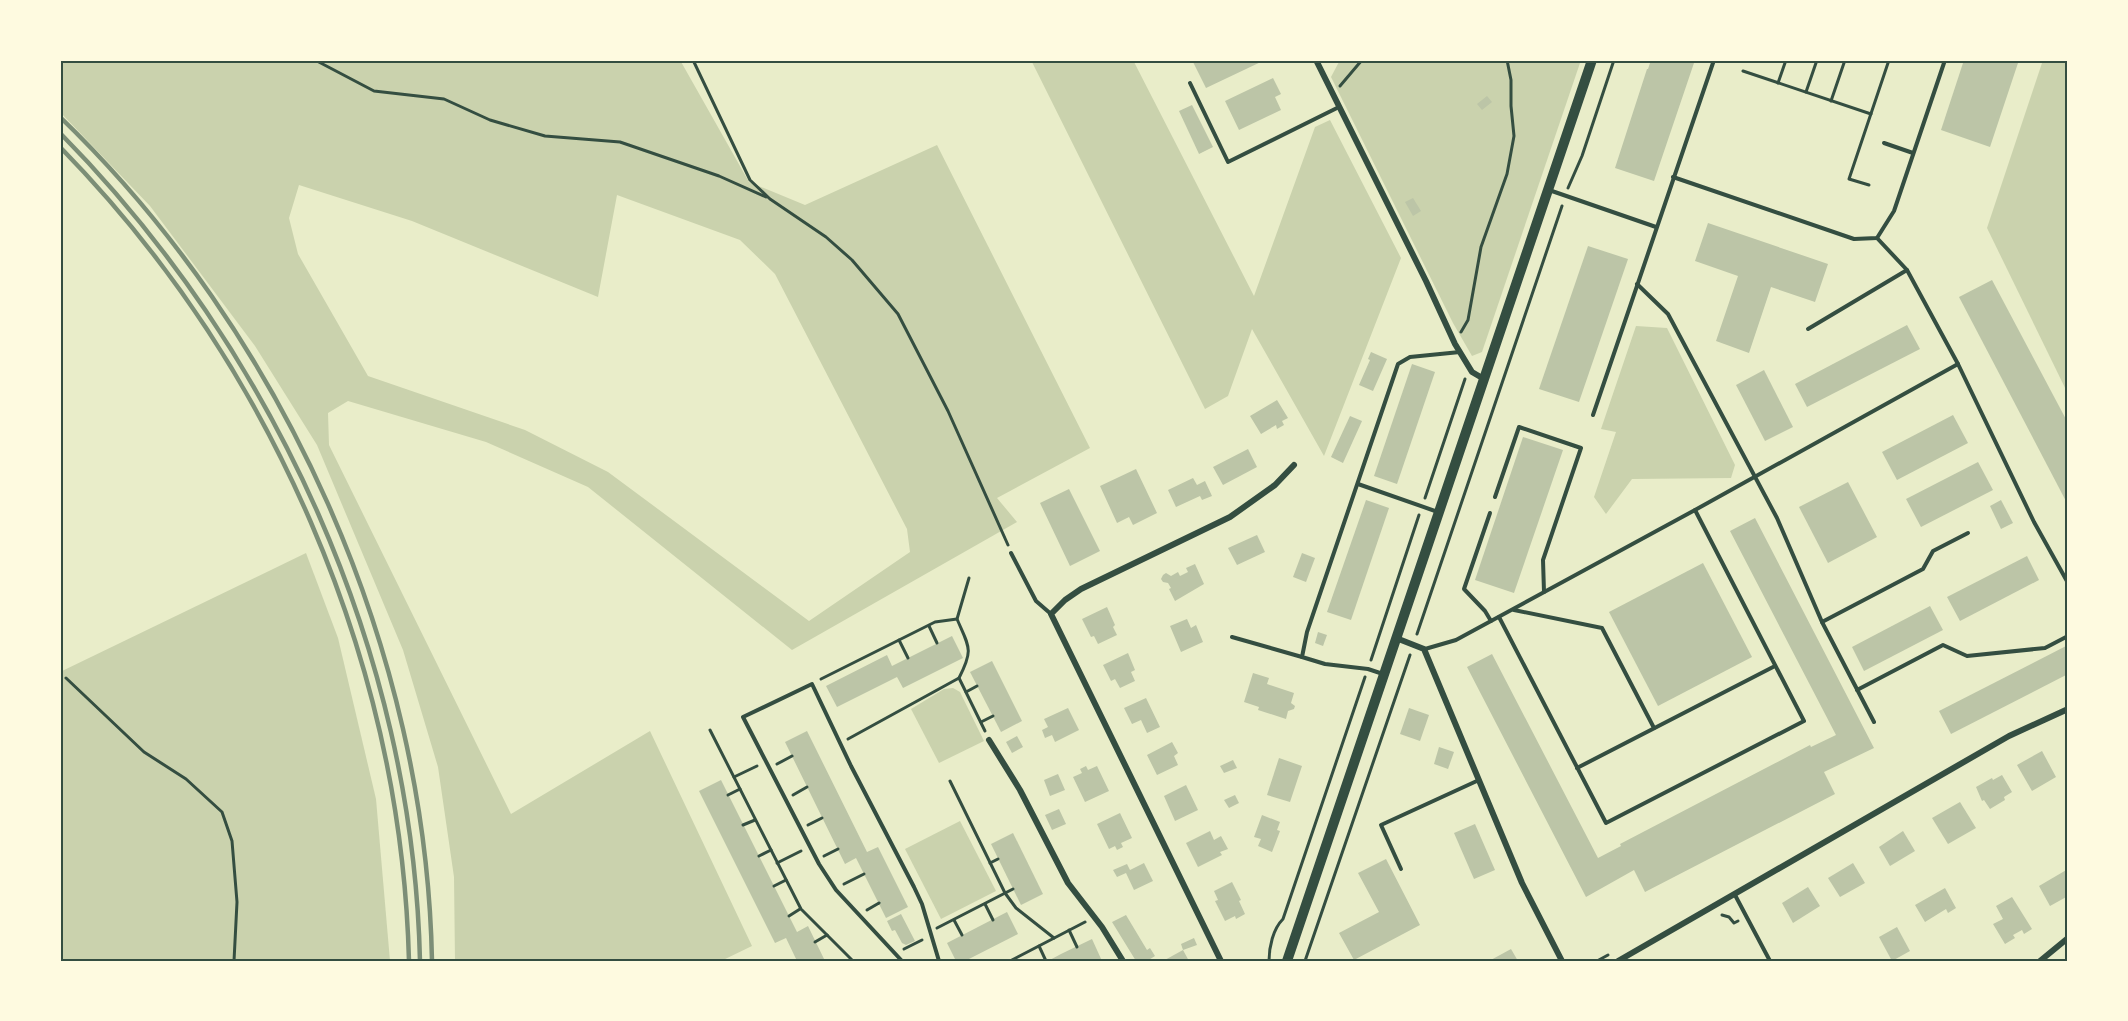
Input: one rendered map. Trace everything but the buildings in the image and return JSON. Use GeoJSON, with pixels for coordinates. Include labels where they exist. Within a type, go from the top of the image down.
{"type":"FeatureCollection","features":[{"type":"Feature","properties":{"kind":"main road"},"geometry":{"type":"LineString","coordinates":[[1287,961],[1592,60]]}},
{"type":"Feature","properties":{"kind":"street"},"geometry":{"type":"LineString","coordinates":[[1316,60],[1455,344],[1472,372],[1484,379]]}},
{"type":"Feature","properties":{"kind":"street"},"geometry":{"type":"LineString","coordinates":[[1221,961],[1051,614],[1065,600],[1081,590],[1230,517],[1275,485],[1294,465]]}},
{"type":"Feature","properties":{"kind":"street"},"geometry":{"type":"LineString","coordinates":[[1396,638],[1424,649],[1522,883],[1562,961]]}},
{"type":"Feature","properties":{"kind":"street"},"geometry":{"type":"LineString","coordinates":[[1618,961],[2009,736],[2068,709]]}},
{"type":"Feature","properties":{"kind":"street"},"geometry":{"type":"LineString","coordinates":[[989,740],[1020,790],[1068,883],[1102,927],[1123,961]]}},
{"type":"Feature","properties":{"kind":"street"},"geometry":{"type":"LineString","coordinates":[[2040,961],[2068,938]]}},
{"type":"Feature","properties":{"kind":"lane"},"geometry":{"type":"LineString","coordinates":[[1593,415],[1714,60]]}},
{"type":"Feature","properties":{"kind":"lane"},"geometry":{"type":"LineString","coordinates":[[1876,238],[1894,211],[1945,60]]}},
{"type":"Feature","properties":{"kind":"lane"},"geometry":{"type":"LineString","coordinates":[[1190,83],[1228,162],[1340,106]]}},
{"type":"Feature","properties":{"kind":"lane"},"geometry":{"type":"LineString","coordinates":[[1884,143],[1913,153]]}},
{"type":"Feature","properties":{"kind":"lane"},"geometry":{"type":"LineString","coordinates":[[1673,177],[1854,239],[1876,238],[1907,270],[1958,364],[2034,522],[2068,583]]}},
{"type":"Feature","properties":{"kind":"lane"},"geometry":{"type":"LineString","coordinates":[[1548,190],[1656,227]]}},
{"type":"Feature","properties":{"kind":"lane"},"geometry":{"type":"LineString","coordinates":[[1808,329],[1907,270]]}},
{"type":"Feature","properties":{"kind":"lane"},"geometry":{"type":"LineString","coordinates":[[1637,284],[1668,314],[1777,518],[1822,622],[1874,722]]}},
{"type":"Feature","properties":{"kind":"lane"},"geometry":{"type":"LineString","coordinates":[[1302,657],[1307,632],[1398,364],[1410,357],[1460,352]]}},
{"type":"Feature","properties":{"kind":"lane"},"geometry":{"type":"LineString","coordinates":[[1424,649],[1456,640],[1958,364]]}},
{"type":"Feature","properties":{"kind":"lane"},"geometry":{"type":"LineString","coordinates":[[1495,497],[1519,427],[1581,448],[1543,560],[1544,592]]}},
{"type":"Feature","properties":{"kind":"lane"},"geometry":{"type":"LineString","coordinates":[[1358,484],[1439,512]]}},
{"type":"Feature","properties":{"kind":"lane"},"geometry":{"type":"LineString","coordinates":[[1499,617],[1606,823],[1804,721],[1695,510]]}},
{"type":"Feature","properties":{"kind":"lane"},"geometry":{"type":"LineString","coordinates":[[1490,513],[1464,590],[1485,611],[1491,621]]}},
{"type":"Feature","properties":{"kind":"lane"},"geometry":{"type":"LineString","coordinates":[[1822,622],[1923,569],[1933,551],[1968,533]]}},
{"type":"Feature","properties":{"kind":"lane"},"geometry":{"type":"LineString","coordinates":[[1011,553],[1036,601],[1051,614]]}},
{"type":"Feature","properties":{"kind":"lane"},"geometry":{"type":"LineString","coordinates":[[1513,609],[1602,628],[1654,728]]}},
{"type":"Feature","properties":{"kind":"lane"},"geometry":{"type":"LineString","coordinates":[[1857,690],[1943,645],[1967,656],[2045,648],[2068,636]]}},
{"type":"Feature","properties":{"kind":"lane"},"geometry":{"type":"LineString","coordinates":[[1233,637],[1325,664],[1368,669],[1384,674]]}},
{"type":"Feature","properties":{"kind":"lane"},"geometry":{"type":"LineString","coordinates":[[1577,768],[1775,666]]}},
{"type":"Feature","properties":{"kind":"lane"},"geometry":{"type":"LineString","coordinates":[[902,961],[835,888],[810,846],[743,717],[812,684],[914,886],[939,961]]}},
{"type":"Feature","properties":{"kind":"lane"},"geometry":{"type":"LineString","coordinates":[[1401,868],[1381,825],[1480,780]]}},
{"type":"Feature","properties":{"kind":"lane"},"geometry":{"type":"LineString","coordinates":[[1734,894],[1770,961]]}},
{"type":"Feature","properties":{"kind":"path"},"geometry":{"type":"LineString","coordinates":[[315,60],[374,91],[444,99],[490,120],[545,136],[620,142],[719,176],[770,199]]}},
{"type":"Feature","properties":{"kind":"path"},"geometry":{"type":"LineString","coordinates":[[693,60],[750,180],[770,199],[826,237],[852,260],[898,314],[948,411],[1011,553]]}},
{"type":"Feature","properties":{"kind":"path"},"geometry":{"type":"LineString","coordinates":[[1333,94],[1362,60]]}},
{"type":"Feature","properties":{"kind":"path"},"geometry":{"type":"LineString","coordinates":[[1455,344],[1468,320],[1481,247],[1506,174],[1514,136],[1511,80],[1507,60]]}},
{"type":"Feature","properties":{"kind":"path"},"geometry":{"type":"LineString","coordinates":[[1305,961],[1565,196],[1582,156],[1614,60]]}},
{"type":"Feature","properties":{"kind":"path"},"geometry":{"type":"LineString","coordinates":[[1778,82],[1786,60]]}},
{"type":"Feature","properties":{"kind":"path"},"geometry":{"type":"LineString","coordinates":[[1806,92],[1817,60]]}},
{"type":"Feature","properties":{"kind":"path"},"geometry":{"type":"LineString","coordinates":[[1831,101],[1845,60]]}},
{"type":"Feature","properties":{"kind":"path"},"geometry":{"type":"LineString","coordinates":[[1869,185],[1849,179],[1889,60]]}},
{"type":"Feature","properties":{"kind":"path"},"geometry":{"type":"LineString","coordinates":[[1743,71],[1871,114]]}},
{"type":"Feature","properties":{"kind":"path"},"geometry":{"type":"LineString","coordinates":[[840,743],[959,678],[970,658],[967,642],[957,619],[969,578]]}},
{"type":"Feature","properties":{"kind":"path"},"geometry":{"type":"LineString","coordinates":[[812,684],[935,622],[957,619]]}},
{"type":"Feature","properties":{"kind":"path"},"geometry":{"type":"LineString","coordinates":[[929,625],[937,643]]}},
{"type":"Feature","properties":{"kind":"path"},"geometry":{"type":"LineString","coordinates":[[899,640],[908,658]]}},
{"type":"Feature","properties":{"kind":"path"},"geometry":{"type":"LineString","coordinates":[[66,678],[144,752],[186,779],[222,812],[232,840],[237,902],[234,961]]}},
{"type":"Feature","properties":{"kind":"path"},"geometry":{"type":"LineString","coordinates":[[959,678],[989,740]]}},
{"type":"Feature","properties":{"kind":"path"},"geometry":{"type":"LineString","coordinates":[[966,692],[977,686]]}},
{"type":"Feature","properties":{"kind":"path"},"geometry":{"type":"LineString","coordinates":[[981,722],[993,716]]}},
{"type":"Feature","properties":{"kind":"path"},"geometry":{"type":"LineString","coordinates":[[710,730],[801,909],[853,961]]}},
{"type":"Feature","properties":{"kind":"path"},"geometry":{"type":"LineString","coordinates":[[770,768],[792,756]]}},
{"type":"Feature","properties":{"kind":"path"},"geometry":{"type":"LineString","coordinates":[[734,777],[767,761]]}},
{"type":"Feature","properties":{"kind":"path"},"geometry":{"type":"LineString","coordinates":[[950,781],[1005,893],[1016,908],[1054,938]]}},
{"type":"Feature","properties":{"kind":"path"},"geometry":{"type":"LineString","coordinates":[[786,799],[807,787]]}},
{"type":"Feature","properties":{"kind":"path"},"geometry":{"type":"LineString","coordinates":[[728,795],[740,789]]}},
{"type":"Feature","properties":{"kind":"path"},"geometry":{"type":"LineString","coordinates":[[801,828],[822,818]]}},
{"type":"Feature","properties":{"kind":"path"},"geometry":{"type":"LineString","coordinates":[[743,825],[755,820]]}},
{"type":"Feature","properties":{"kind":"path"},"geometry":{"type":"LineString","coordinates":[[777,863],[810,846]]}},
{"type":"Feature","properties":{"kind":"path"},"geometry":{"type":"LineString","coordinates":[[817,859],[838,849]]}},
{"type":"Feature","properties":{"kind":"path"},"geometry":{"type":"LineString","coordinates":[[759,856],[771,850]]}},
{"type":"Feature","properties":{"kind":"path"},"geometry":{"type":"LineString","coordinates":[[990,863],[998,859]]}},
{"type":"Feature","properties":{"kind":"path"},"geometry":{"type":"LineString","coordinates":[[835,888],[864,874]]}},
{"type":"Feature","properties":{"kind":"path"},"geometry":{"type":"LineString","coordinates":[[774,886],[786,880]]}},
{"type":"Feature","properties":{"kind":"path"},"geometry":{"type":"LineString","coordinates":[[895,954],[1013,889]]}},
{"type":"Feature","properties":{"kind":"path"},"geometry":{"type":"LineString","coordinates":[[985,904],[993,920]]}},
{"type":"Feature","properties":{"kind":"path"},"geometry":{"type":"LineString","coordinates":[[789,916],[801,909]]}},
{"type":"Feature","properties":{"kind":"path"},"geometry":{"type":"LineString","coordinates":[[1010,961],[1094,917]]}},
{"type":"Feature","properties":{"kind":"path"},"geometry":{"type":"LineString","coordinates":[[954,920],[962,935]]}},
{"type":"Feature","properties":{"kind":"path"},"geometry":{"type":"LineString","coordinates":[[1069,930],[1077,947]]}},
{"type":"Feature","properties":{"kind":"path"},"geometry":{"type":"LineString","coordinates":[[815,942],[827,935]]}},
{"type":"Feature","properties":{"kind":"path"},"geometry":{"type":"LineString","coordinates":[[1039,946],[1046,961]]}},
{"type":"Feature","properties":{"kind":"green space"},"geometry":{"type":"Polygon","coordinates":[[[60,60],[680,60],[749,182],[805,205],[937,145],[1090,448],[997,498],[1017,522],[792,650],[588,487],[486,442],[348,401],[328,413],[329,445],[511,814],[650,731],[752,946],[721,961],[455,961],[454,877],[438,767],[403,650],[317,445],[255,346],[150,206],[60,112],[60,60]],[[299,185],[289,218],[298,254],[368,376],[525,430],[608,472],[809,621],[910,552],[907,529],[775,274],[740,240],[617,195],[598,297],[412,221],[299,185]]]}},
{"type":"Feature","properties":{"kind":"green space"},"geometry":{"type":"Polygon","coordinates":[[[1031,60],[1133,60],[1254,296],[1315,127],[1330,120],[1401,258],[1324,456],[1252,329],[1228,396],[1205,409],[1031,60]]]}},
{"type":"Feature","properties":{"kind":"green space"},"geometry":{"type":"Polygon","coordinates":[[[1340,60],[1581,60],[1482,352],[1472,356],[1453,323],[1331,77],[1340,60]]]}},
{"type":"Feature","properties":{"kind":"green space"},"geometry":{"type":"Polygon","coordinates":[[[2043,60],[2068,60],[2068,394],[1987,228],[2043,60]]]}},
{"type":"Feature","properties":{"kind":"green space"},"geometry":{"type":"Polygon","coordinates":[[[1636,326],[1667,328],[1735,465],[1731,478],[1632,479],[1606,514],[1594,497],[1616,432],[1601,429],[1636,326]]]}},
{"type":"Feature","properties":{"kind":"green space"},"geometry":{"type":"Polygon","coordinates":[[[306,553],[338,638],[376,799],[390,961],[60,961],[60,672],[306,553]]]}},
{"type":"Feature","properties":{"kind":"green space"},"geometry":{"type":"Polygon","coordinates":[[[953,688],[960,692],[984,741],[939,763],[911,709],[944,689],[953,688]]]}},
{"type":"Feature","properties":{"kind":"green space"},"geometry":{"type":"Polygon","coordinates":[[[960,821],[996,891],[941,919],[905,849],[960,821]]]}},
{"type":"Feature","properties":{"kind":"railway"},"geometry":{"type":"LineString","coordinates":[[60,117],[140,203],[212,296],[275,397],[328,503],[371,614],[403,728],[423,844],[432,961]]}},
{"type":"Feature","properties":{"kind":"railway"},"geometry":{"type":"LineString","coordinates":[[60,133],[137,219],[206,311],[267,410],[318,513],[360,621],[391,732],[411,846],[420,961]]}},
{"type":"Feature","properties":{"kind":"railway"},"geometry":{"type":"LineString","coordinates":[[60,147],[135,232],[202,323],[261,420],[311,522],[351,628],[381,737],[400,848],[409,961]]}}]}
